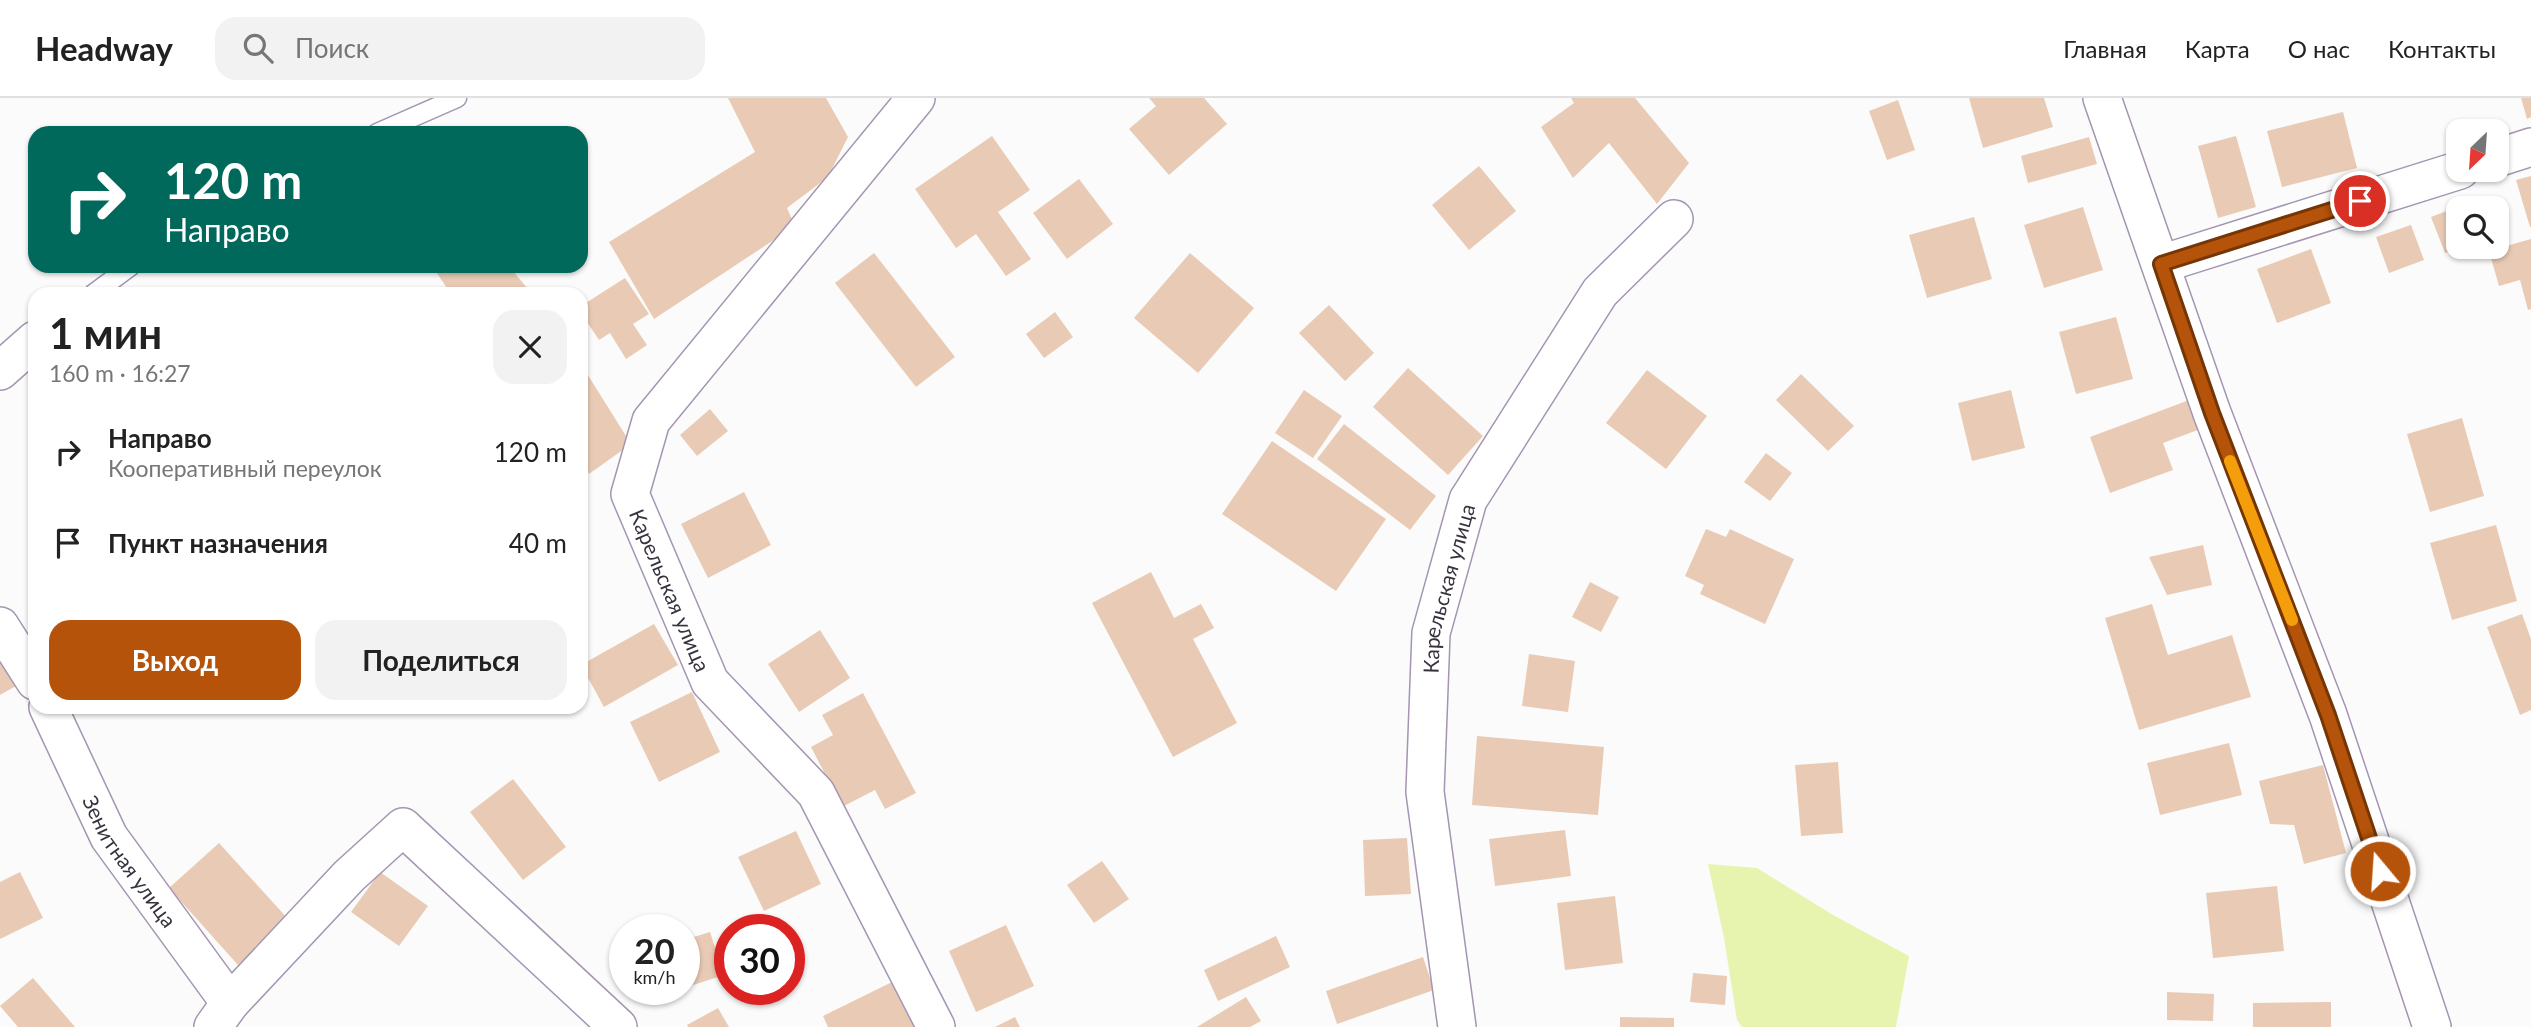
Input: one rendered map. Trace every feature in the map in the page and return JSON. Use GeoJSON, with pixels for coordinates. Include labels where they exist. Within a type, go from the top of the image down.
{"type":"FeatureCollection","features":[{"type":"Feature","properties":{"kind":"street","name":"Карельская улица"},"geometry":{"type":"LineString","coordinates":[[916,98],[651,421],[630,494],[710,682],[816,793],[936,1027]]}},
{"type":"Feature","properties":{"kind":"street"},"geometry":{"type":"LineString","coordinates":[[2102,98],[2212,413],[2328,715],[2432,1027]]}},
{"type":"Feature","properties":{"kind":"street"},"geometry":{"type":"LineString","coordinates":[[2510,154],[2531,147]]}},
{"type":"Feature","properties":{"kind":"street"},"geometry":{"type":"LineString","coordinates":[[2161,264],[2446,174]]}},
{"type":"Feature","properties":{"kind":"street","name":"Карельская улица"},"geometry":{"type":"LineString","coordinates":[[1457,1027],[1425,792],[1432,633],[1468,499],[1600,292],[1674,219]]}},
{"type":"Feature","properties":{"kind":"street"},"geometry":{"type":"LineString","coordinates":[[0,371],[28,346]]}},
{"type":"Feature","properties":{"kind":"street"},"geometry":{"type":"LineString","coordinates":[[0,626],[28,670]]}},
{"type":"Feature","properties":{"kind":"street","name":"Зенитная улица"},"geometry":{"type":"LineString","coordinates":[[51,714],[109,837],[222,1015],[349,876],[403,827],[618,1027]]}},
{"type":"Feature","properties":{"kind":"lane"},"geometry":{"type":"LineString","coordinates":[[393,126],[457,98]]}},
{"type":"Feature","properties":{"kind":"lane"},"geometry":{"type":"LineString","coordinates":[[102,287],[122,273]]}},
{"type":"Feature","properties":{"kind":"green space"},"geometry":{"type":"Polygon","coordinates":[[[1708,864],[1757,868],[1833,915],[1909,956],[1896,1027],[1742,1027],[1737,1020],[1724,938],[1708,864]]]}},
{"type":"Feature","properties":{"kind":"building"},"geometry":{"type":"Polygon","coordinates":[[[728,98],[826,98],[848,137],[828,177],[787,208],[795,226],[654,319],[609,242],[755,152],[728,98]]]}},
{"type":"Feature","properties":{"kind":"building"},"geometry":{"type":"Polygon","coordinates":[[[1149,98],[1204,98],[1227,124],[1169,175],[1129,129],[1156,106],[1149,98]]]}},
{"type":"Feature","properties":{"kind":"building"},"geometry":{"type":"Polygon","coordinates":[[[1571,98],[1635,98],[1689,163],[1657,204],[1609,143],[1573,178],[1541,127],[1574,103],[1571,98]]]}},
{"type":"Feature","properties":{"kind":"building"},"geometry":{"type":"Polygon","coordinates":[[[1969,98],[2044,98],[2053,127],[1983,148],[1969,98]]]}},
{"type":"Feature","properties":{"kind":"building"},"geometry":{"type":"Polygon","coordinates":[[[2521,98],[2531,98],[2531,117],[2527,119],[2521,98]]]}},
{"type":"Feature","properties":{"kind":"building"},"geometry":{"type":"Polygon","coordinates":[[[1898,100],[1915,150],[1887,160],[1869,111],[1898,100]]]}},
{"type":"Feature","properties":{"kind":"building"},"geometry":{"type":"Polygon","coordinates":[[[2343,112],[2357,168],[2282,187],[2267,131],[2343,112]]]}},
{"type":"Feature","properties":{"kind":"building"},"geometry":{"type":"Polygon","coordinates":[[[992,136],[1030,190],[998,212],[1031,259],[1006,276],[976,234],[956,248],[915,189],[992,136]]]}},
{"type":"Feature","properties":{"kind":"building"},"geometry":{"type":"Polygon","coordinates":[[[2236,136],[2256,207],[2218,218],[2198,146],[2236,136]]]}},
{"type":"Feature","properties":{"kind":"building"},"geometry":{"type":"Polygon","coordinates":[[[2089,137],[2097,164],[2028,183],[2021,156],[2089,137]]]}},
{"type":"Feature","properties":{"kind":"building"},"geometry":{"type":"Polygon","coordinates":[[[1479,166],[1516,211],[1469,250],[1432,205],[1479,166]]]}},
{"type":"Feature","properties":{"kind":"building"},"geometry":{"type":"Polygon","coordinates":[[[2531,176],[2531,227],[2530,227],[2516,180],[2531,176]]]}},
{"type":"Feature","properties":{"kind":"building"},"geometry":{"type":"Polygon","coordinates":[[[1079,179],[1113,224],[1067,259],[1033,213],[1079,179]]]}},
{"type":"Feature","properties":{"kind":"building"},"geometry":{"type":"Polygon","coordinates":[[[2083,207],[2103,270],[2044,288],[2024,225],[2083,207]]]}},
{"type":"Feature","properties":{"kind":"building"},"geometry":{"type":"Polygon","coordinates":[[[2446,211],[2446,253],[2445,253],[2431,217],[2446,211]]]}},
{"type":"Feature","properties":{"kind":"building"},"geometry":{"type":"Polygon","coordinates":[[[1974,217],[1992,279],[1927,298],[1909,235],[1974,217]]]}},
{"type":"Feature","properties":{"kind":"building"},"geometry":{"type":"Polygon","coordinates":[[[2411,225],[2424,260],[2389,273],[2376,237],[2411,225]]]}},
{"type":"Feature","properties":{"kind":"building"},"geometry":{"type":"Polygon","coordinates":[[[2531,239],[2531,309],[2528,310],[2520,280],[2499,286],[2491,259],[2509,259],[2509,245],[2531,239]]]}},
{"type":"Feature","properties":{"kind":"building"},"geometry":{"type":"Polygon","coordinates":[[[2311,249],[2331,303],[2277,323],[2257,269],[2311,249]]]}},
{"type":"Feature","properties":{"kind":"building"},"geometry":{"type":"Polygon","coordinates":[[[874,253],[955,357],[916,387],[835,283],[874,253]]]}},
{"type":"Feature","properties":{"kind":"building"},"geometry":{"type":"Polygon","coordinates":[[[1190,253],[1254,308],[1198,373],[1134,318],[1190,253]]]}},
{"type":"Feature","properties":{"kind":"building"},"geometry":{"type":"Polygon","coordinates":[[[437,273],[515,273],[526,287],[446,287],[437,273]]]}},
{"type":"Feature","properties":{"kind":"building"},"geometry":{"type":"Polygon","coordinates":[[[625,278],[649,314],[633,324],[647,345],[626,359],[610,333],[599,340],[588,324],[588,302],[625,278]]]}},
{"type":"Feature","properties":{"kind":"building"},"geometry":{"type":"Polygon","coordinates":[[[1329,305],[1374,353],[1345,381],[1299,333],[1329,305]]]}},
{"type":"Feature","properties":{"kind":"building"},"geometry":{"type":"Polygon","coordinates":[[[1055,312],[1073,337],[1044,358],[1026,334],[1055,312]]]}},
{"type":"Feature","properties":{"kind":"building"},"geometry":{"type":"Polygon","coordinates":[[[2116,317],[2133,379],[2076,394],[2059,332],[2116,317]]]}},
{"type":"Feature","properties":{"kind":"building"},"geometry":{"type":"Polygon","coordinates":[[[1408,368],[1483,436],[1448,475],[1373,407],[1408,368]]]}},
{"type":"Feature","properties":{"kind":"building"},"geometry":{"type":"Polygon","coordinates":[[[1647,370],[1707,416],[1666,469],[1606,423],[1647,370]]]}},
{"type":"Feature","properties":{"kind":"building"},"geometry":{"type":"Polygon","coordinates":[[[1801,374],[1854,426],[1828,451],[1776,400],[1801,374]]]}},
{"type":"Feature","properties":{"kind":"building"},"geometry":{"type":"Polygon","coordinates":[[[588,375],[631,444],[588,472],[588,375]]]}},
{"type":"Feature","properties":{"kind":"building"},"geometry":{"type":"Polygon","coordinates":[[[1304,390],[1342,416],[1313,458],[1275,433],[1304,390]]]}},
{"type":"Feature","properties":{"kind":"building"},"geometry":{"type":"Polygon","coordinates":[[[2011,390],[2025,448],[1972,461],[1958,403],[2011,390]]]}},
{"type":"Feature","properties":{"kind":"building"},"geometry":{"type":"Polygon","coordinates":[[[2192,399],[2203,428],[2163,443],[2173,470],[2110,493],[2090,437],[2192,399]]]}},
{"type":"Feature","properties":{"kind":"building"},"geometry":{"type":"Polygon","coordinates":[[[710,409],[728,431],[697,456],[680,435],[710,409]]]}},
{"type":"Feature","properties":{"kind":"building"},"geometry":{"type":"Polygon","coordinates":[[[2462,418],[2484,496],[2430,512],[2407,434],[2462,418]]]}},
{"type":"Feature","properties":{"kind":"building"},"geometry":{"type":"Polygon","coordinates":[[[1344,424],[1436,496],[1410,530],[1317,459],[1344,424]]]}},
{"type":"Feature","properties":{"kind":"building"},"geometry":{"type":"Polygon","coordinates":[[[1272,441],[1386,519],[1336,591],[1222,514],[1272,441]]]}},
{"type":"Feature","properties":{"kind":"building"},"geometry":{"type":"Polygon","coordinates":[[[1766,453],[1792,473],[1770,501],[1744,482],[1766,453]]]}},
{"type":"Feature","properties":{"kind":"building"},"geometry":{"type":"Polygon","coordinates":[[[744,492],[771,545],[708,578],[681,524],[744,492]]]}},
{"type":"Feature","properties":{"kind":"building"},"geometry":{"type":"Polygon","coordinates":[[[2496,525],[2517,601],[2452,620],[2430,543],[2496,525]]]}},
{"type":"Feature","properties":{"kind":"building"},"geometry":{"type":"Polygon","coordinates":[[[1706,529],[1726,537],[1730,529],[1794,559],[1765,624],[1700,594],[1704,585],[1685,576],[1706,529]]]}},
{"type":"Feature","properties":{"kind":"building"},"geometry":{"type":"Polygon","coordinates":[[[2203,545],[2212,585],[2167,595],[2149,557],[2203,545]]]}},
{"type":"Feature","properties":{"kind":"building"},"geometry":{"type":"Polygon","coordinates":[[[1151,572],[1174,618],[1201,604],[1214,628],[1193,639],[1237,723],[1173,757],[1092,603],[1151,572]]]}},
{"type":"Feature","properties":{"kind":"building"},"geometry":{"type":"Polygon","coordinates":[[[1590,582],[1619,597],[1601,632],[1572,617],[1590,582]]]}},
{"type":"Feature","properties":{"kind":"building"},"geometry":{"type":"Polygon","coordinates":[[[2152,604],[2168,655],[2232,635],[2251,697],[2139,730],[2105,618],[2152,604]]]}},
{"type":"Feature","properties":{"kind":"building"},"geometry":{"type":"Polygon","coordinates":[[[2522,614],[2531,639],[2531,710],[2520,715],[2487,627],[2522,614]]]}},
{"type":"Feature","properties":{"kind":"building"},"geometry":{"type":"Polygon","coordinates":[[[654,624],[678,665],[604,707],[588,678],[588,661],[654,624]]]}},
{"type":"Feature","properties":{"kind":"building"},"geometry":{"type":"Polygon","coordinates":[[[820,630],[850,678],[799,712],[768,664],[820,630]]]}},
{"type":"Feature","properties":{"kind":"building"},"geometry":{"type":"Polygon","coordinates":[[[1529,654],[1575,661],[1568,712],[1522,706],[1529,654]]]}},
{"type":"Feature","properties":{"kind":"building"},"geometry":{"type":"Polygon","coordinates":[[[0,657],[16,686],[0,695],[0,657]]]}},
{"type":"Feature","properties":{"kind":"building"},"geometry":{"type":"Polygon","coordinates":[[[692,692],[720,752],[659,782],[630,722],[692,692]]]}},
{"type":"Feature","properties":{"kind":"building"},"geometry":{"type":"Polygon","coordinates":[[[863,693],[916,793],[885,809],[875,790],[842,807],[811,747],[833,735],[822,715],[863,693]]]}},
{"type":"Feature","properties":{"kind":"building"},"geometry":{"type":"Polygon","coordinates":[[[1477,736],[1604,747],[1598,815],[1472,805],[1477,736]]]}},
{"type":"Feature","properties":{"kind":"building"},"geometry":{"type":"Polygon","coordinates":[[[2229,743],[2242,795],[2160,815],[2147,763],[2229,743]]]}},
{"type":"Feature","properties":{"kind":"building"},"geometry":{"type":"Polygon","coordinates":[[[1838,762],[1843,833],[1801,836],[1795,765],[1838,762]]]}},
{"type":"Feature","properties":{"kind":"building"},"geometry":{"type":"Polygon","coordinates":[[[2323,765],[2346,853],[2304,864],[2294,825],[2270,824],[2259,781],[2323,765]]]}},
{"type":"Feature","properties":{"kind":"building"},"geometry":{"type":"Polygon","coordinates":[[[513,779],[566,847],[523,880],[470,812],[513,779]]]}},
{"type":"Feature","properties":{"kind":"building"},"geometry":{"type":"Polygon","coordinates":[[[1565,830],[1571,876],[1495,886],[1489,839],[1565,830]]]}},
{"type":"Feature","properties":{"kind":"building"},"geometry":{"type":"Polygon","coordinates":[[[796,831],[821,884],[764,911],[738,857],[796,831]]]}},
{"type":"Feature","properties":{"kind":"building"},"geometry":{"type":"Polygon","coordinates":[[[1407,838],[1411,894],[1365,896],[1363,840],[1407,838]]]}},
{"type":"Feature","properties":{"kind":"building"},"geometry":{"type":"Polygon","coordinates":[[[219,843],[289,920],[238,965],[169,888],[219,843]]]}},
{"type":"Feature","properties":{"kind":"building"},"geometry":{"type":"Polygon","coordinates":[[[1102,861],[1129,899],[1094,923],[1067,885],[1102,861]]]}},
{"type":"Feature","properties":{"kind":"building"},"geometry":{"type":"Polygon","coordinates":[[[20,872],[43,918],[0,939],[0,882],[20,872]]]}},
{"type":"Feature","properties":{"kind":"building"},"geometry":{"type":"Polygon","coordinates":[[[380,872],[428,906],[399,946],[351,912],[380,872]]]}},
{"type":"Feature","properties":{"kind":"building"},"geometry":{"type":"Polygon","coordinates":[[[2277,886],[2284,951],[2213,958],[2206,893],[2277,886]]]}},
{"type":"Feature","properties":{"kind":"building"},"geometry":{"type":"Polygon","coordinates":[[[1615,896],[1623,963],[1565,970],[1557,903],[1615,896]]]}},
{"type":"Feature","properties":{"kind":"building"},"geometry":{"type":"Polygon","coordinates":[[[1006,925],[1034,986],[976,1012],[949,951],[1006,925]]]}},
{"type":"Feature","properties":{"kind":"building"},"geometry":{"type":"Polygon","coordinates":[[[710,932],[714,944],[714,978],[700,983],[700,935],[710,932]]]}},
{"type":"Feature","properties":{"kind":"building"},"geometry":{"type":"Polygon","coordinates":[[[1276,936],[1290,967],[1218,1001],[1204,970],[1276,936]]]}},
{"type":"Feature","properties":{"kind":"building"},"geometry":{"type":"Polygon","coordinates":[[[1423,957],[1434,990],[1337,1024],[1326,991],[1423,957]]]}},
{"type":"Feature","properties":{"kind":"building"},"geometry":{"type":"Polygon","coordinates":[[[1693,973],[1727,976],[1725,1005],[1690,1002],[1693,973]]]}},
{"type":"Feature","properties":{"kind":"building"},"geometry":{"type":"Polygon","coordinates":[[[33,978],[75,1027],[18,1027],[0,1006],[33,978]]]}},
{"type":"Feature","properties":{"kind":"building"},"geometry":{"type":"Polygon","coordinates":[[[894,981],[917,1027],[828,1027],[823,1016],[894,981]]]}},
{"type":"Feature","properties":{"kind":"building"},"geometry":{"type":"Polygon","coordinates":[[[2167,992],[2214,994],[2213,1021],[2167,1020],[2167,992]]]}},
{"type":"Feature","properties":{"kind":"building"},"geometry":{"type":"Polygon","coordinates":[[[1246,997],[1261,1021],[1250,1027],[1197,1027],[1246,997]]]}},
{"type":"Feature","properties":{"kind":"building"},"geometry":{"type":"Polygon","coordinates":[[[2331,1002],[2331,1027],[2253,1027],[2253,1003],[2331,1002]]]}},
{"type":"Feature","properties":{"kind":"building"},"geometry":{"type":"Polygon","coordinates":[[[718,1008],[729,1027],[688,1027],[687,1025],[718,1008]]]}},
{"type":"Feature","properties":{"kind":"building"},"geometry":{"type":"Polygon","coordinates":[[[1015,1017],[1020,1027],[995,1027],[1015,1017]]]}},
{"type":"Feature","properties":{"kind":"building"},"geometry":{"type":"Polygon","coordinates":[[[1620,1017],[1674,1018],[1674,1027],[1620,1027],[1620,1017]]]}},
{"type":"Feature","properties":{"kind":"slow traffic"},"geometry":{"type":"LineString","coordinates":[[2230,461],[2292,620]]}},
{"type":"Feature","properties":{"kind":"route"},"geometry":{"type":"LineString","coordinates":[[2360,201],[2161,264],[2212,413],[2328,715],[2380,871]]}}]}
